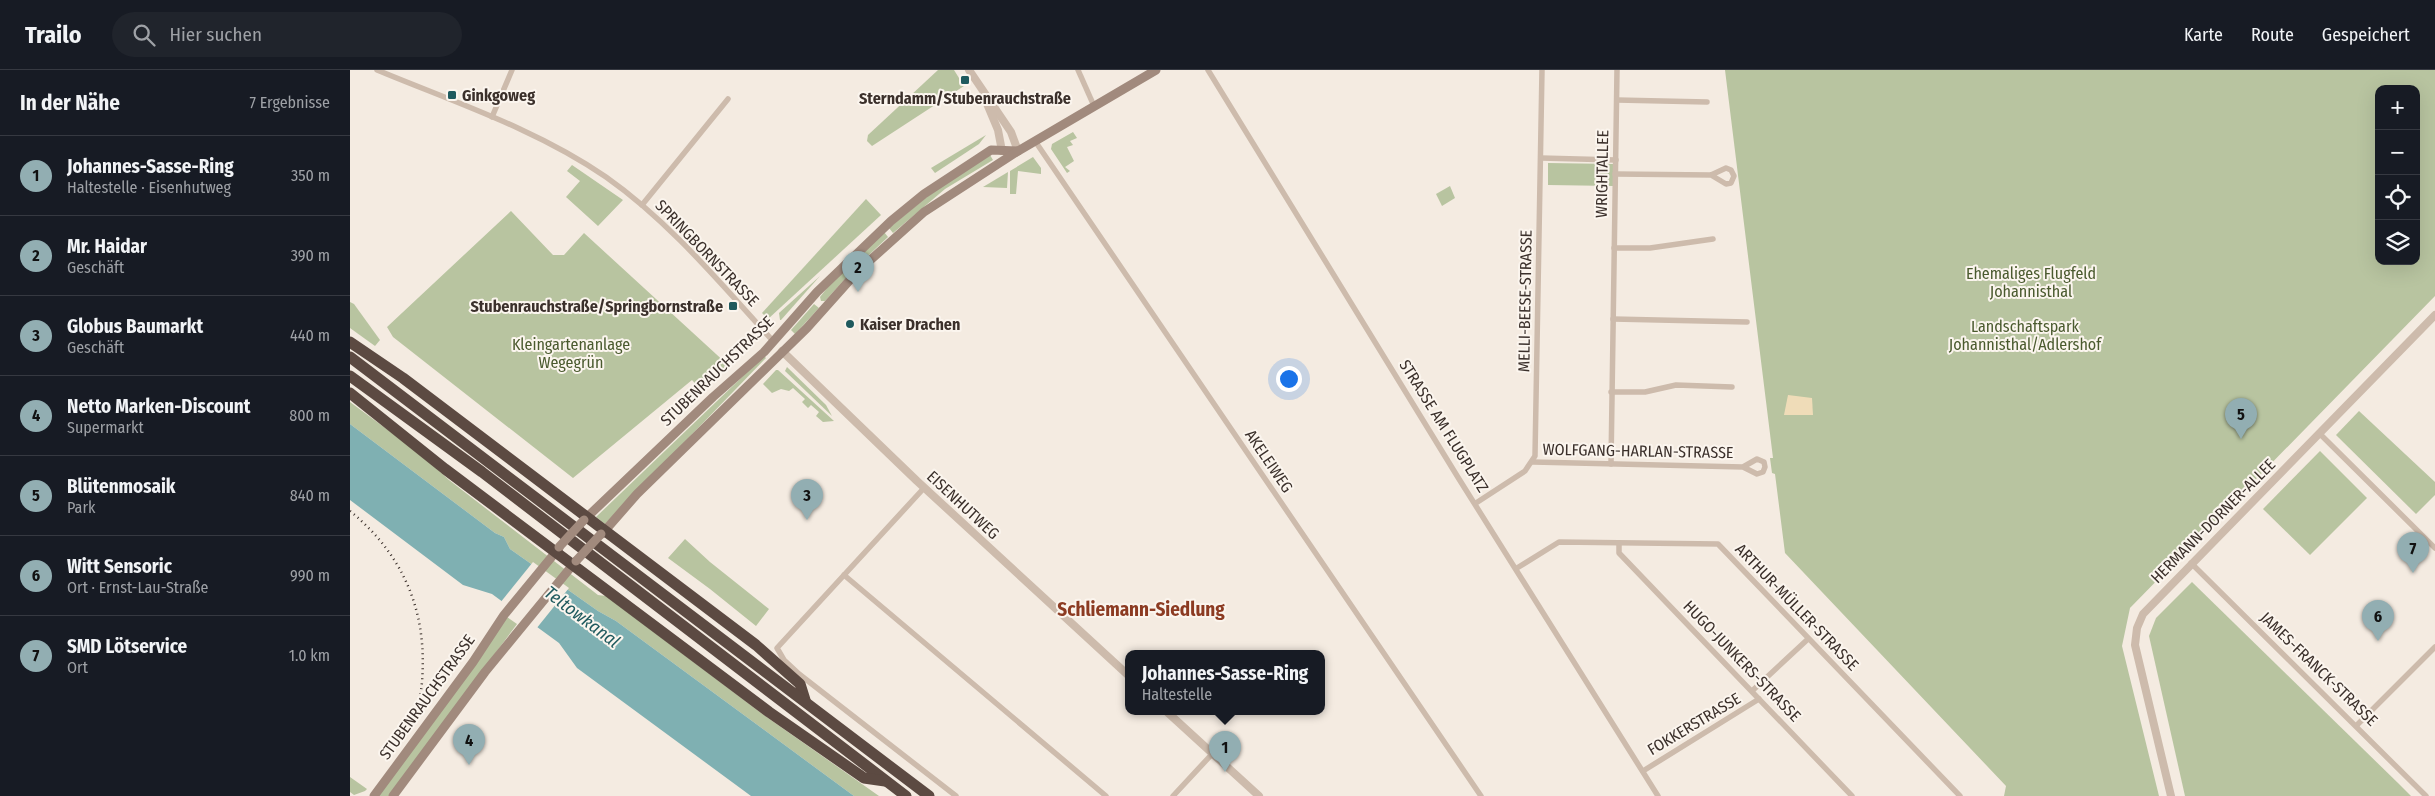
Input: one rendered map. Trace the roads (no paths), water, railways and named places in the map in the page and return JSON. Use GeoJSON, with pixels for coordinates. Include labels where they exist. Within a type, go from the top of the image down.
{"type":"FeatureCollection","features":[{"type":"Feature","properties":{"kind":"highway"},"geometry":{"type":"LineString","coordinates":[[350,342],[403,378],[756,645],[800,684],[805,700]]}},
{"type":"Feature","properties":{"kind":"highway"},"geometry":{"type":"LineString","coordinates":[[350,357],[805,700],[929,796]]}},
{"type":"Feature","properties":{"kind":"highway"},"geometry":{"type":"LineString","coordinates":[[350,376],[482,472],[906,796]]}},
{"type":"Feature","properties":{"kind":"highway"},"geometry":{"type":"LineString","coordinates":[[350,393],[553,554],[769,712],[864,778],[887,782]]}},
{"type":"Feature","properties":{"kind":"main road","name":"STUBENRAUCHSTRASSE"},"geometry":{"type":"LineString","coordinates":[[393,796],[480,678],[571,567],[637,494],[782,351],[857,272],[924,212],[946,195],[1156,70]]}},
{"type":"Feature","properties":{"kind":"main road","name":"STUBENRAUCHSTRASSE"},"geometry":{"type":"LineString","coordinates":[[374,796],[473,662],[504,615],[553,554],[586,518],[773,341],[818,292],[891,221],[924,194],[991,150],[1018,151]]}},
{"type":"Feature","properties":{"kind":"main road"},"geometry":{"type":"LineString","coordinates":[[773,341],[782,351]]}},
{"type":"Feature","properties":{"kind":"street","name":"SPRINGBORNSTRASSE"},"geometry":{"type":"LineString","coordinates":[[377,70],[492,117],[568,154],[606,177],[642,206],[691,251],[773,341]]}},
{"type":"Feature","properties":{"kind":"street"},"geometry":{"type":"LineString","coordinates":[[492,117],[512,70]]}},
{"type":"Feature","properties":{"kind":"street"},"geometry":{"type":"LineString","coordinates":[[970,70],[1011,132],[1018,151]]}},
{"type":"Feature","properties":{"kind":"street"},"geometry":{"type":"LineString","coordinates":[[1078,70],[1094,106]]}},
{"type":"Feature","properties":{"kind":"street","name":"STRASSE AM FLUGPLATZ"},"geometry":{"type":"LineString","coordinates":[[1208,70],[1658,796]]}},
{"type":"Feature","properties":{"kind":"street","name":"MELLI-BEESE-STRASSE"},"geometry":{"type":"LineString","coordinates":[[1533,462],[1536,449],[1542,70]]}},
{"type":"Feature","properties":{"kind":"street","name":"WRIGHTALLEE"},"geometry":{"type":"LineString","coordinates":[[1611,464],[1617,70]]}},
{"type":"Feature","properties":{"kind":"street"},"geometry":{"type":"LineString","coordinates":[[977,82],[998,130],[1002,151]]}},
{"type":"Feature","properties":{"kind":"street","name":"SPRINGBORNSTRASSE"},"geometry":{"type":"LineString","coordinates":[[642,206],[728,99]]}},
{"type":"Feature","properties":{"kind":"street"},"geometry":{"type":"LineString","coordinates":[[1617,100],[1707,102]]}},
{"type":"Feature","properties":{"kind":"street","name":"AKELEIWEG"},"geometry":{"type":"LineString","coordinates":[[1036,141],[1481,796]]}},
{"type":"Feature","properties":{"kind":"street"},"geometry":{"type":"LineString","coordinates":[[1541,158],[1616,160]]}},
{"type":"Feature","properties":{"kind":"street"},"geometry":{"type":"LineString","coordinates":[[1615,174],[1711,175]]}},
{"type":"Feature","properties":{"kind":"street"},"geometry":{"type":"LineString","coordinates":[[1614,248],[1650,248],[1713,239]]}},
{"type":"Feature","properties":{"kind":"street","name":"HERMANN-DORNER-ALLEE"},"geometry":{"type":"LineString","coordinates":[[2171,796],[2135,638],[2138,623],[2146,609],[2435,315]]}},
{"type":"Feature","properties":{"kind":"street"},"geometry":{"type":"LineString","coordinates":[[1613,319],[1747,322]]}},
{"type":"Feature","properties":{"kind":"street","name":"EISENHUTWEG"},"geometry":{"type":"LineString","coordinates":[[782,351],[924,488],[1125,672]]}},
{"type":"Feature","properties":{"kind":"street"},"geometry":{"type":"LineString","coordinates":[[1611,392],[1645,392],[1676,385],[1732,387]]}},
{"type":"Feature","properties":{"kind":"street"},"geometry":{"type":"LineString","coordinates":[[2319,433],[2435,548]]}},
{"type":"Feature","properties":{"kind":"street"},"geometry":{"type":"LineString","coordinates":[[1476,503],[1525,471],[1533,462]]}},
{"type":"Feature","properties":{"kind":"street","name":"WOLFGANG-HARLAN-STRASSE"},"geometry":{"type":"LineString","coordinates":[[1533,462],[1743,467]]}},
{"type":"Feature","properties":{"kind":"street"},"geometry":{"type":"LineString","coordinates":[[924,488],[781,644],[777,651],[799,674],[834,703],[956,796]]}},
{"type":"Feature","properties":{"kind":"street","name":"ARTHUR-MÜLLER-STRASSE"},"geometry":{"type":"LineString","coordinates":[[1517,568],[1559,542],[1718,544],[1960,796]]}},
{"type":"Feature","properties":{"kind":"street","name":"HUGO-JUNKERS-STRASSE"},"geometry":{"type":"LineString","coordinates":[[1619,543],[1619,553],[1852,796]]}},
{"type":"Feature","properties":{"kind":"street","name":"JAMES-FRANCK-STRASSE"},"geometry":{"type":"LineString","coordinates":[[2191,563],[2426,796]]}},
{"type":"Feature","properties":{"kind":"street"},"geometry":{"type":"LineString","coordinates":[[844,575],[1106,796]]}},
{"type":"Feature","properties":{"kind":"street","name":"FOKKERSTRASSE"},"geometry":{"type":"LineString","coordinates":[[1752,692],[1808,639]]}},
{"type":"Feature","properties":{"kind":"street"},"geometry":{"type":"LineString","coordinates":[[2357,726],[2435,647]]}},
{"type":"Feature","properties":{"kind":"street","name":"FOKKERSTRASSE"},"geometry":{"type":"LineString","coordinates":[[1643,771],[1759,699]]}},
{"type":"Feature","properties":{"kind":"street"},"geometry":{"type":"LineString","coordinates":[[1170,715],[1259,796]]}},
{"type":"Feature","properties":{"kind":"street"},"geometry":{"type":"LineString","coordinates":[[1173,796],[1212,753]]}},
{"type":"Feature","properties":{"kind":"water","name":"Teltowkanal"},"geometry":{"type":"Polygon","coordinates":[[[350,424],[495,533],[504,537],[510,549],[598,611],[616,621],[854,796],[751,796],[577,668],[559,643],[492,594],[463,585],[350,500],[350,424]]]}},
{"type":"Feature","properties":{"kind":"railway"},"geometry":{"type":"LineString","coordinates":[[350,511],[371,530],[388,550],[412,595],[419,619],[422,645],[423,671],[420,699]]}},
{"type":"Feature","properties":{"kind":"place","name":"Sterndamm/Stubenrauchstraße"},"geometry":{"type":"Point","coordinates":[965,80]}},
{"type":"Feature","properties":{"kind":"place","name":"Ginkgoweg"},"geometry":{"type":"Point","coordinates":[452,95]}},
{"type":"Feature","properties":{"kind":"place","name":"Mr. Haidar"},"geometry":{"type":"Point","coordinates":[858,292]}},
{"type":"Feature","properties":{"kind":"place","name":"Stubenrauchstraße/Springbornstraße"},"geometry":{"type":"Point","coordinates":[733,306]}},
{"type":"Feature","properties":{"kind":"place","name":"Kaiser Drachen"},"geometry":{"type":"Point","coordinates":[850,324]}},
{"type":"Feature","properties":{"kind":"place","name":"Blütenmosaik"},"geometry":{"type":"Point","coordinates":[2241,439]}},
{"type":"Feature","properties":{"kind":"place","name":"Globus Baumarkt"},"geometry":{"type":"Point","coordinates":[807,520]}},
{"type":"Feature","properties":{"kind":"place","name":"SMD Lötservice"},"geometry":{"type":"Point","coordinates":[2413,573]}},
{"type":"Feature","properties":{"kind":"place","name":"Witt Sensoric"},"geometry":{"type":"Point","coordinates":[2378,641]}},
{"type":"Feature","properties":{"kind":"place","name":"Netto Marken-Discount"},"geometry":{"type":"Point","coordinates":[469,765]}},
{"type":"Feature","properties":{"kind":"place","name":"Johannes-Sasse-Ring"},"geometry":{"type":"Point","coordinates":[1225,772]}},
{"type":"Feature","properties":{"kind":"district","name":"Schliemann-Siedlung"},"geometry":{"type":"Point","coordinates":[1141,609]}},
{"type":"Feature","properties":{"kind":"park label","name":"Ehemaliges Flugfeld Johannisthal"},"geometry":{"type":"Point","coordinates":[2031,282]}},
{"type":"Feature","properties":{"kind":"park label","name":"Landschaftspark Johannisthal/Adlershof"},"geometry":{"type":"Point","coordinates":[2025,335]}},
{"type":"Feature","properties":{"kind":"park label","name":"Kleingartenanlage Wegegrün"},"geometry":{"type":"Point","coordinates":[571,353]}}]}
